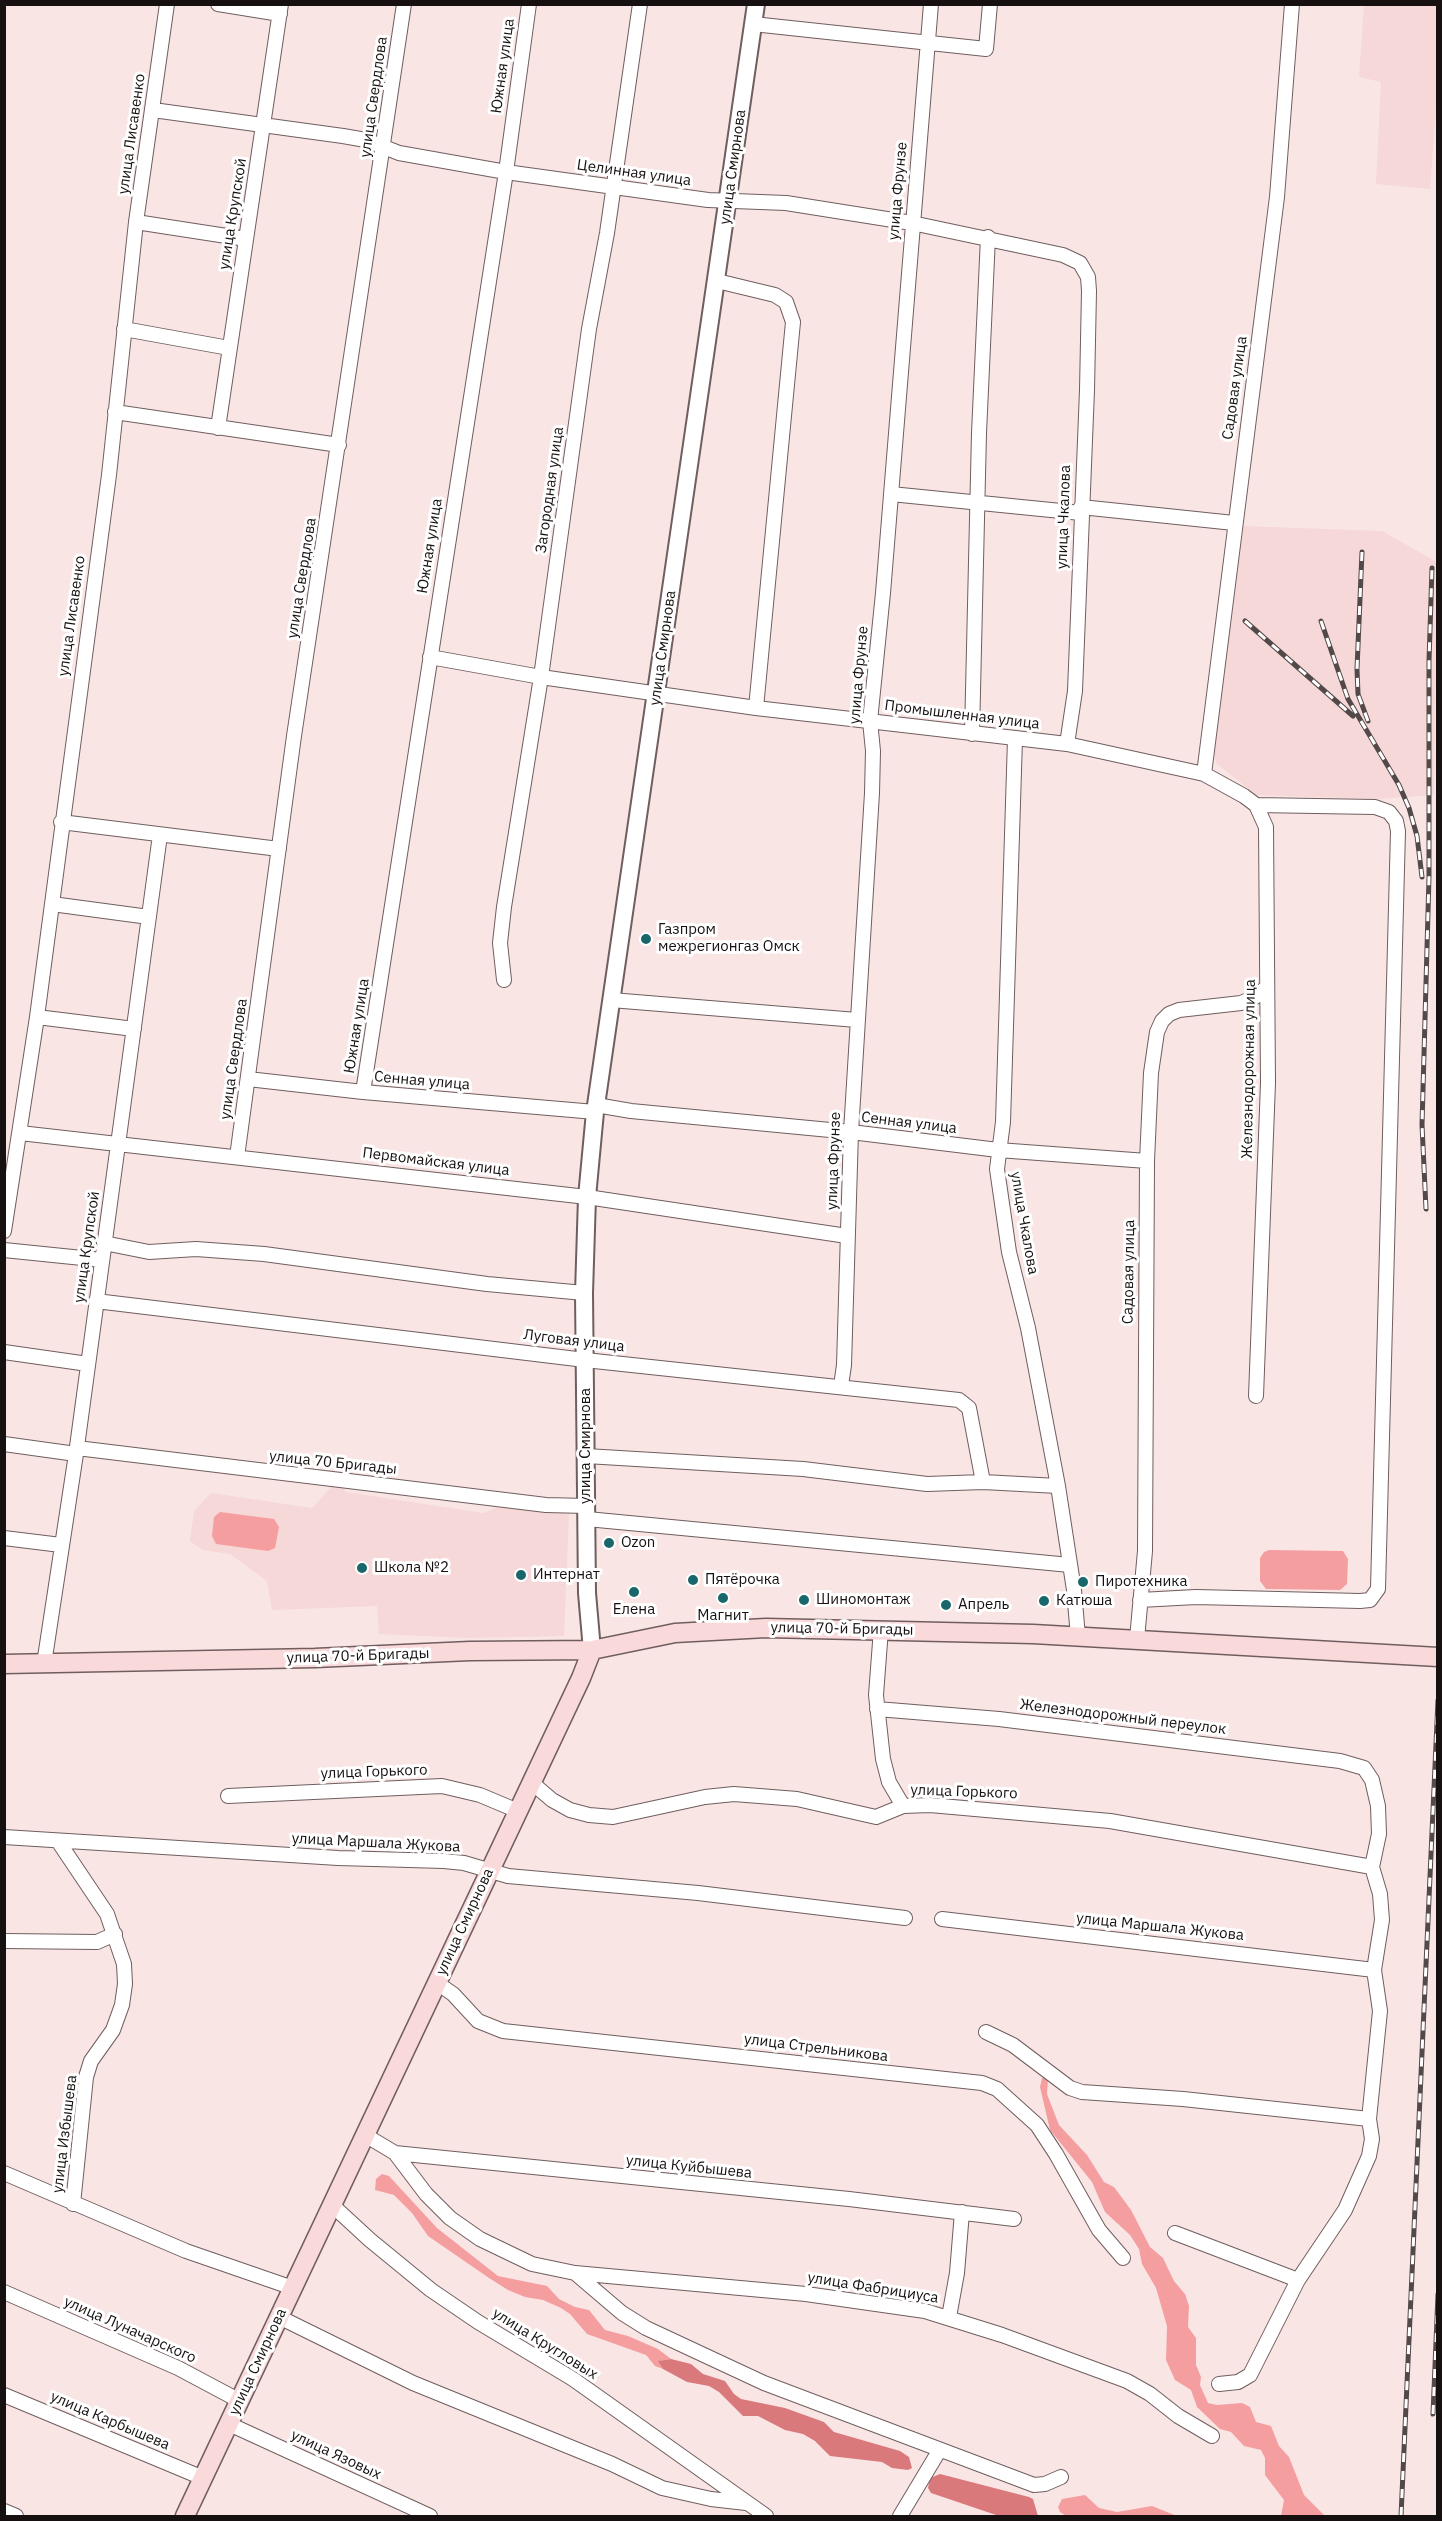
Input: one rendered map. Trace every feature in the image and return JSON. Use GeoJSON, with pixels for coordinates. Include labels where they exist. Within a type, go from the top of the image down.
{"type":"FeatureCollection","features":[{"type":"Feature","properties":{"kind":"main road","name":"улица 70-й Бригады"},"geometry":{"type":"LineString","coordinates":[[4,1664],[315,1658],[470,1651],[592,1650],[675,1632],[766,1628],[881,1629],[1078,1636],[1437,1657]]}},
{"type":"Feature","properties":{"kind":"main road","name":"улица Смирнова"},"geometry":{"type":"LineString","coordinates":[[185,2517],[592,1650]]}},
{"type":"Feature","properties":{"kind":"street","name":"улица Лисавенко"},"geometry":{"type":"LineString","coordinates":[[4,1231],[37,1017],[115,412],[136,222],[167,4]]}},
{"type":"Feature","properties":{"kind":"street"},"geometry":{"type":"LineString","coordinates":[[218,4],[281,9]]}},
{"type":"Feature","properties":{"kind":"street","name":"улица Свердлова"},"geometry":{"type":"LineString","coordinates":[[237,1157],[279,849],[404,4]]}},
{"type":"Feature","properties":{"kind":"street","name":"Южная улица"},"geometry":{"type":"LineString","coordinates":[[363,1092],[506,172],[529,4]]}},
{"type":"Feature","properties":{"kind":"street","name":"Загородная улица"},"geometry":{"type":"LineString","coordinates":[[504,980],[500,943],[504,907],[541,677],[589,329],[640,4]]}},
{"type":"Feature","properties":{"kind":"street","name":"улица Смирнова"},"geometry":{"type":"LineString","coordinates":[[592,1650],[587,1593],[584,1293],[587,1197],[595,1109],[756,4]]}},
{"type":"Feature","properties":{"kind":"street","name":"улица Фрунзе"},"geometry":{"type":"LineString","coordinates":[[841,1386],[844,1365],[851,1132],[872,793],[873,751],[870,721],[931,4]]}},
{"type":"Feature","properties":{"kind":"street"},"geometry":{"type":"LineString","coordinates":[[753,24],[986,49],[990,4]]}},
{"type":"Feature","properties":{"kind":"street","name":"Садовая улица"},"geometry":{"type":"LineString","coordinates":[[1204,774],[1234,522],[1277,197],[1292,4]]}},
{"type":"Feature","properties":{"kind":"street","name":"улица Крупской"},"geometry":{"type":"LineString","coordinates":[[218,428],[281,9]]}},
{"type":"Feature","properties":{"kind":"street","name":"Целинная улица"},"geometry":{"type":"LineString","coordinates":[[153,110],[366,140],[399,153],[506,172],[612,187],[786,204],[988,237],[1063,255],[1080,263],[1088,277],[1089,291]]}},
{"type":"Feature","properties":{"kind":"street"},"geometry":{"type":"LineString","coordinates":[[136,222],[246,239]]}},
{"type":"Feature","properties":{"kind":"street"},"geometry":{"type":"LineString","coordinates":[[972,734],[988,237]]}},
{"type":"Feature","properties":{"kind":"street"},"geometry":{"type":"LineString","coordinates":[[717,281],[775,295],[786,302],[793,322],[756,708]]}},
{"type":"Feature","properties":{"kind":"street","name":"улица Чкалова"},"geometry":{"type":"LineString","coordinates":[[1067,744],[1075,691],[1089,291]]}},
{"type":"Feature","properties":{"kind":"street"},"geometry":{"type":"LineString","coordinates":[[124,329],[229,348]]}},
{"type":"Feature","properties":{"kind":"street"},"geometry":{"type":"LineString","coordinates":[[115,412],[339,445]]}},
{"type":"Feature","properties":{"kind":"street"},"geometry":{"type":"LineString","coordinates":[[891,494],[1234,522]]}},
{"type":"Feature","properties":{"kind":"street","name":"Промышленная улица"},"geometry":{"type":"LineString","coordinates":[[430,657],[541,677],[756,708],[1067,744],[1204,774]]}},
{"type":"Feature","properties":{"kind":"street","name":"улица Чкалова"},"geometry":{"type":"LineString","coordinates":[[1015,739],[1003,1122],[998,1150],[998,1180],[1010,1252],[1028,1328],[1058,1486],[1078,1636]]}},
{"type":"Feature","properties":{"kind":"street"},"geometry":{"type":"LineString","coordinates":[[1140,1600],[1196,1597],[1360,1601],[1370,1599],[1378,1589],[1398,831],[1396,821],[1389,812],[1375,807],[1256,805],[1204,774]]}},
{"type":"Feature","properties":{"kind":"street","name":"Железнодорожная улица"},"geometry":{"type":"LineString","coordinates":[[1256,805],[1266,827],[1268,1083],[1256,1396]]}},
{"type":"Feature","properties":{"kind":"street"},"geometry":{"type":"LineString","coordinates":[[61,822],[279,849]]}},
{"type":"Feature","properties":{"kind":"street","name":"улица Крупской"},"geometry":{"type":"LineString","coordinates":[[45,1664],[160,835]]}},
{"type":"Feature","properties":{"kind":"street"},"geometry":{"type":"LineString","coordinates":[[52,904],[149,917]]}},
{"type":"Feature","properties":{"kind":"street","name":"Садовая улица"},"geometry":{"type":"LineString","coordinates":[[1137,1639],[1145,1551],[1147,1161],[1151,1073],[1157,1032],[1162,1021],[1179,1010],[1241,1003],[1255,997],[1267,987]]}},
{"type":"Feature","properties":{"kind":"street"},"geometry":{"type":"LineString","coordinates":[[611,1000],[857,1020]]}},
{"type":"Feature","properties":{"kind":"street"},"geometry":{"type":"LineString","coordinates":[[37,1017],[134,1029]]}},
{"type":"Feature","properties":{"kind":"street","name":"Сенная улица"},"geometry":{"type":"LineString","coordinates":[[248,1079],[363,1092],[631,1111],[851,1132],[998,1150],[1147,1161]]}},
{"type":"Feature","properties":{"kind":"street","name":"Первомайская улица"},"geometry":{"type":"LineString","coordinates":[[20,1133],[587,1197],[847,1236]]}},
{"type":"Feature","properties":{"kind":"street"},"geometry":{"type":"LineString","coordinates":[[104,1243],[149,1252],[196,1249],[276,1256],[487,1284],[584,1293]]}},
{"type":"Feature","properties":{"kind":"street"},"geometry":{"type":"LineString","coordinates":[[4,1250],[102,1260]]}},
{"type":"Feature","properties":{"kind":"street","name":"Луговая улица"},"geometry":{"type":"LineString","coordinates":[[96,1300],[585,1360],[841,1386],[966,1403],[969,1408],[983,1482]]}},
{"type":"Feature","properties":{"kind":"street"},"geometry":{"type":"LineString","coordinates":[[4,1352],[88,1364]]}},
{"type":"Feature","properties":{"kind":"street","name":"улица 70 Бригады"},"geometry":{"type":"LineString","coordinates":[[4,1444],[546,1505],[586,1512],[1070,1565]]}},
{"type":"Feature","properties":{"kind":"street"},"geometry":{"type":"LineString","coordinates":[[586,1456],[803,1468],[927,1484],[983,1482],[1058,1486]]}},
{"type":"Feature","properties":{"kind":"street"},"geometry":{"type":"LineString","coordinates":[[4,1538],[61,1545]]}},
{"type":"Feature","properties":{"kind":"street"},"geometry":{"type":"LineString","coordinates":[[881,1629],[876,1683],[877,1709],[889,1782],[903,1806]]}},
{"type":"Feature","properties":{"kind":"street","name":"Железнодорожный переулок"},"geometry":{"type":"LineString","coordinates":[[877,1709],[999,1719],[1172,1739],[1340,1761],[1364,1768],[1372,1780],[1378,1806],[1379,1834],[1372,1867]]}},
{"type":"Feature","properties":{"kind":"street","name":"улица Горького"},"geometry":{"type":"LineString","coordinates":[[531,1782],[552,1800],[570,1810],[613,1817],[705,1797],[734,1794],[797,1799],[876,1817],[903,1806],[930,1805],[1028,1811],[1110,1821],[1372,1867]]}},
{"type":"Feature","properties":{"kind":"street","name":"улица Горького"},"geometry":{"type":"LineString","coordinates":[[228,1796],[442,1786],[480,1795],[518,1811]]}},
{"type":"Feature","properties":{"kind":"street","name":"улица Маршала Жукова"},"geometry":{"type":"LineString","coordinates":[[4,1837],[338,1858],[444,1861],[464,1863],[508,1876],[698,1893],[905,1918]]}},
{"type":"Feature","properties":{"kind":"street"},"geometry":{"type":"LineString","coordinates":[[4,1941],[97,1942],[115,1934],[98,1898],[58,1841]]}},
{"type":"Feature","properties":{"kind":"street"},"geometry":{"type":"LineString","coordinates":[[1219,2384],[1238,2382],[1250,2375],[1298,2280],[1345,2210],[1361,2178],[1372,2139],[1369,2119],[1380,2011],[1374,1970],[1382,1920],[1380,1894],[1372,1867]]}},
{"type":"Feature","properties":{"kind":"street","name":"улица Маршала Жукова"},"geometry":{"type":"LineString","coordinates":[[942,1919],[1374,1970]]}},
{"type":"Feature","properties":{"kind":"street","name":"улица Избышева"},"geometry":{"type":"LineString","coordinates":[[73,2204],[86,2077],[91,2061],[113,2030],[122,2005],[124,1964],[115,1934]]}},
{"type":"Feature","properties":{"kind":"street","name":"улица Стрельникова"},"geometry":{"type":"LineString","coordinates":[[437,1983],[453,1994],[478,2021],[489,2028],[503,2031],[982,2083],[997,2089],[1036,2125],[1056,2154],[1099,2230],[1123,2258]]}},
{"type":"Feature","properties":{"kind":"street"},"geometry":{"type":"LineString","coordinates":[[986,2032],[1013,2045],[1070,2088],[1082,2092],[1194,2100],[1369,2119]]}},
{"type":"Feature","properties":{"kind":"street","name":"улица Куйбышева"},"geometry":{"type":"LineString","coordinates":[[365,2135],[395,2153],[1014,2219]]}},
{"type":"Feature","properties":{"kind":"street","name":"улица Фабрициуса"},"geometry":{"type":"LineString","coordinates":[[395,2153],[426,2194],[450,2218],[480,2239],[532,2264],[575,2273],[806,2294],[894,2305],[949,2317],[1127,2381],[1212,2436]]}},
{"type":"Feature","properties":{"kind":"street","name":"улица Избышева"},"geometry":{"type":"LineString","coordinates":[[4,2173],[186,2251],[293,2288]]}},
{"type":"Feature","properties":{"kind":"street","name":"улица Кругловых"},"geometry":{"type":"LineString","coordinates":[[332,2205],[369,2240],[431,2290],[478,2322],[573,2379],[766,2517]]}},
{"type":"Feature","properties":{"kind":"street"},"geometry":{"type":"LineString","coordinates":[[949,2317],[957,2273],[962,2212]]}},
{"type":"Feature","properties":{"kind":"street"},"geometry":{"type":"LineString","coordinates":[[1175,2233],[1298,2280]]}},
{"type":"Feature","properties":{"kind":"street","name":"улица Фабрициуса"},"geometry":{"type":"LineString","coordinates":[[575,2273],[622,2313],[646,2328],[764,2384],[1034,2485],[1045,2484],[1061,2477]]}},
{"type":"Feature","properties":{"kind":"street","name":"улица Луначарского"},"geometry":{"type":"LineString","coordinates":[[4,2292],[178,2368],[240,2401]]}},
{"type":"Feature","properties":{"kind":"street"},"geometry":{"type":"LineString","coordinates":[[279,2317],[413,2383],[612,2464],[662,2488],[711,2499],[747,2503]]}},
{"type":"Feature","properties":{"kind":"street","name":"улица Карбышева"},"geometry":{"type":"LineString","coordinates":[[4,2395],[203,2478]]}},
{"type":"Feature","properties":{"kind":"street","name":"улица Язовых"},"geometry":{"type":"LineString","coordinates":[[229,2424],[430,2517]]}},
{"type":"Feature","properties":{"kind":"street"},"geometry":{"type":"LineString","coordinates":[[900,2517],[939,2451]]}},
{"type":"Feature","properties":{"kind":"street"},"geometry":{"type":"LineString","coordinates":[[4,2511],[16,2517]]}},
{"type":"Feature","properties":{"kind":"shaded area"},"geometry":{"type":"Polygon","coordinates":[[[1364,5],[1437,5],[1437,96],[1430,189],[1376,184],[1381,82],[1359,77],[1364,5]]]}},
{"type":"Feature","properties":{"kind":"shaded area"},"geometry":{"type":"Polygon","coordinates":[[[1241,526],[1382,531],[1437,562],[1434,795],[1379,799],[1256,795],[1216,763],[1212,743],[1241,526]]]}},
{"type":"Feature","properties":{"kind":"shaded area","name":"Школа №2"},"geometry":{"type":"Polygon","coordinates":[[[333,1485],[342,1486],[346,1492],[483,1513],[504,1505],[569,1514],[564,1636],[467,1638],[379,1634],[377,1606],[272,1610],[267,1581],[230,1554],[203,1550],[190,1541],[194,1511],[211,1493],[312,1508],[333,1485]]]}},
{"type":"Feature","properties":{"kind":"shaded area"},"geometry":{"type":"Polygon","coordinates":[[[220,1512],[274,1519],[279,1527],[275,1548],[268,1551],[216,1544],[212,1536],[214,1517],[220,1512]]]}},
{"type":"Feature","properties":{"kind":"shaded area"},"geometry":{"type":"Polygon","coordinates":[[[1269,1550],[1343,1551],[1348,1559],[1347,1584],[1340,1590],[1266,1589],[1260,1581],[1260,1558],[1264,1552],[1269,1550]]]}},
{"type":"Feature","properties":{"kind":"shaded area"},"geometry":{"type":"Polygon","coordinates":[[[1042,2078],[1048,2078],[1047,2094],[1059,2125],[1087,2155],[1104,2182],[1114,2187],[1131,2210],[1150,2247],[1163,2258],[1174,2281],[1185,2294],[1189,2306],[1188,2327],[1196,2338],[1196,2365],[1201,2377],[1200,2385],[1208,2403],[1217,2405],[1242,2403],[1250,2407],[1256,2422],[1271,2426],[1279,2446],[1289,2457],[1304,2495],[1325,2516],[1281,2516],[1284,2500],[1265,2475],[1265,2458],[1261,2450],[1244,2446],[1231,2432],[1220,2429],[1197,2407],[1191,2390],[1175,2380],[1166,2360],[1167,2326],[1156,2288],[1142,2264],[1139,2249],[1130,2235],[1105,2212],[1092,2182],[1050,2130],[1040,2087],[1042,2078]]]}},
{"type":"Feature","properties":{"kind":"shaded area"},"geometry":{"type":"Polygon","coordinates":[[[382,2174],[389,2176],[437,2228],[498,2276],[547,2286],[559,2299],[575,2307],[589,2310],[605,2330],[628,2336],[658,2349],[671,2359],[659,2361],[663,2369],[655,2366],[646,2355],[587,2334],[570,2314],[561,2308],[508,2290],[489,2278],[428,2236],[412,2213],[394,2195],[375,2190],[376,2179],[382,2174]]]}},
{"type":"Feature","properties":{"kind":"shaded area"},"geometry":{"type":"Polygon","coordinates":[[[671,2359],[691,2364],[703,2374],[725,2381],[734,2394],[741,2399],[785,2408],[824,2422],[834,2432],[900,2451],[909,2457],[912,2468],[908,2470],[892,2468],[882,2462],[830,2456],[815,2441],[803,2434],[785,2430],[758,2416],[743,2416],[719,2392],[709,2386],[687,2382],[663,2369],[658,2361],[671,2359]]]}},
{"type":"Feature","properties":{"kind":"shaded area"},"geometry":{"type":"Polygon","coordinates":[[[940,2474],[1029,2497],[1033,2499],[1038,2516],[999,2516],[931,2493],[928,2488],[930,2478],[940,2474]]]}},
{"type":"Feature","properties":{"kind":"shaded area"},"geometry":{"type":"Polygon","coordinates":[[[1085,2495],[1099,2508],[1117,2512],[1152,2506],[1177,2516],[1066,2516],[1060,2512],[1058,2507],[1062,2499],[1085,2495]]]}},
{"type":"Feature","properties":{"kind":"railway"},"geometry":{"type":"LineString","coordinates":[[1362,552],[1357,669],[1358,694],[1368,721]]}},
{"type":"Feature","properties":{"kind":"railway"},"geometry":{"type":"LineString","coordinates":[[1426,1209],[1422,1125],[1429,877],[1429,661],[1432,568]]}},
{"type":"Feature","properties":{"kind":"railway"},"geometry":{"type":"LineString","coordinates":[[1245,621],[1353,716]]}},
{"type":"Feature","properties":{"kind":"railway"},"geometry":{"type":"LineString","coordinates":[[1321,621],[1348,699],[1399,785],[1409,808],[1417,836],[1422,877]]}},
{"type":"Feature","properties":{"kind":"railway"},"geometry":{"type":"LineString","coordinates":[[1401,2516],[1438,1700]]}},
{"type":"Feature","properties":{"kind":"railway"},"geometry":{"type":"LineString","coordinates":[[1433,2414],[1438,2294]]}},
{"type":"Feature","properties":{"kind":"place","name":"Газпром межрегионгаз Омск"},"geometry":{"type":"Point","coordinates":[646,939]}},
{"type":"Feature","properties":{"kind":"place","name":"Ozon"},"geometry":{"type":"Point","coordinates":[609,1543]}},
{"type":"Feature","properties":{"kind":"place","name":"Школа №2"},"geometry":{"type":"Point","coordinates":[362,1568]}},
{"type":"Feature","properties":{"kind":"place","name":"Интернат"},"geometry":{"type":"Point","coordinates":[521,1575]}},
{"type":"Feature","properties":{"kind":"place","name":"Пятёрочка"},"geometry":{"type":"Point","coordinates":[693,1580]}},
{"type":"Feature","properties":{"kind":"place","name":"Пиротехника"},"geometry":{"type":"Point","coordinates":[1083,1582]}},
{"type":"Feature","properties":{"kind":"place","name":"Елена"},"geometry":{"type":"Point","coordinates":[634,1592]}},
{"type":"Feature","properties":{"kind":"place","name":"Магнит"},"geometry":{"type":"Point","coordinates":[723,1598]}},
{"type":"Feature","properties":{"kind":"place","name":"Шиномонтаж"},"geometry":{"type":"Point","coordinates":[804,1600]}},
{"type":"Feature","properties":{"kind":"place","name":"Катюша"},"geometry":{"type":"Point","coordinates":[1044,1601]}},
{"type":"Feature","properties":{"kind":"place","name":"Апрель"},"geometry":{"type":"Point","coordinates":[946,1605]}}]}
